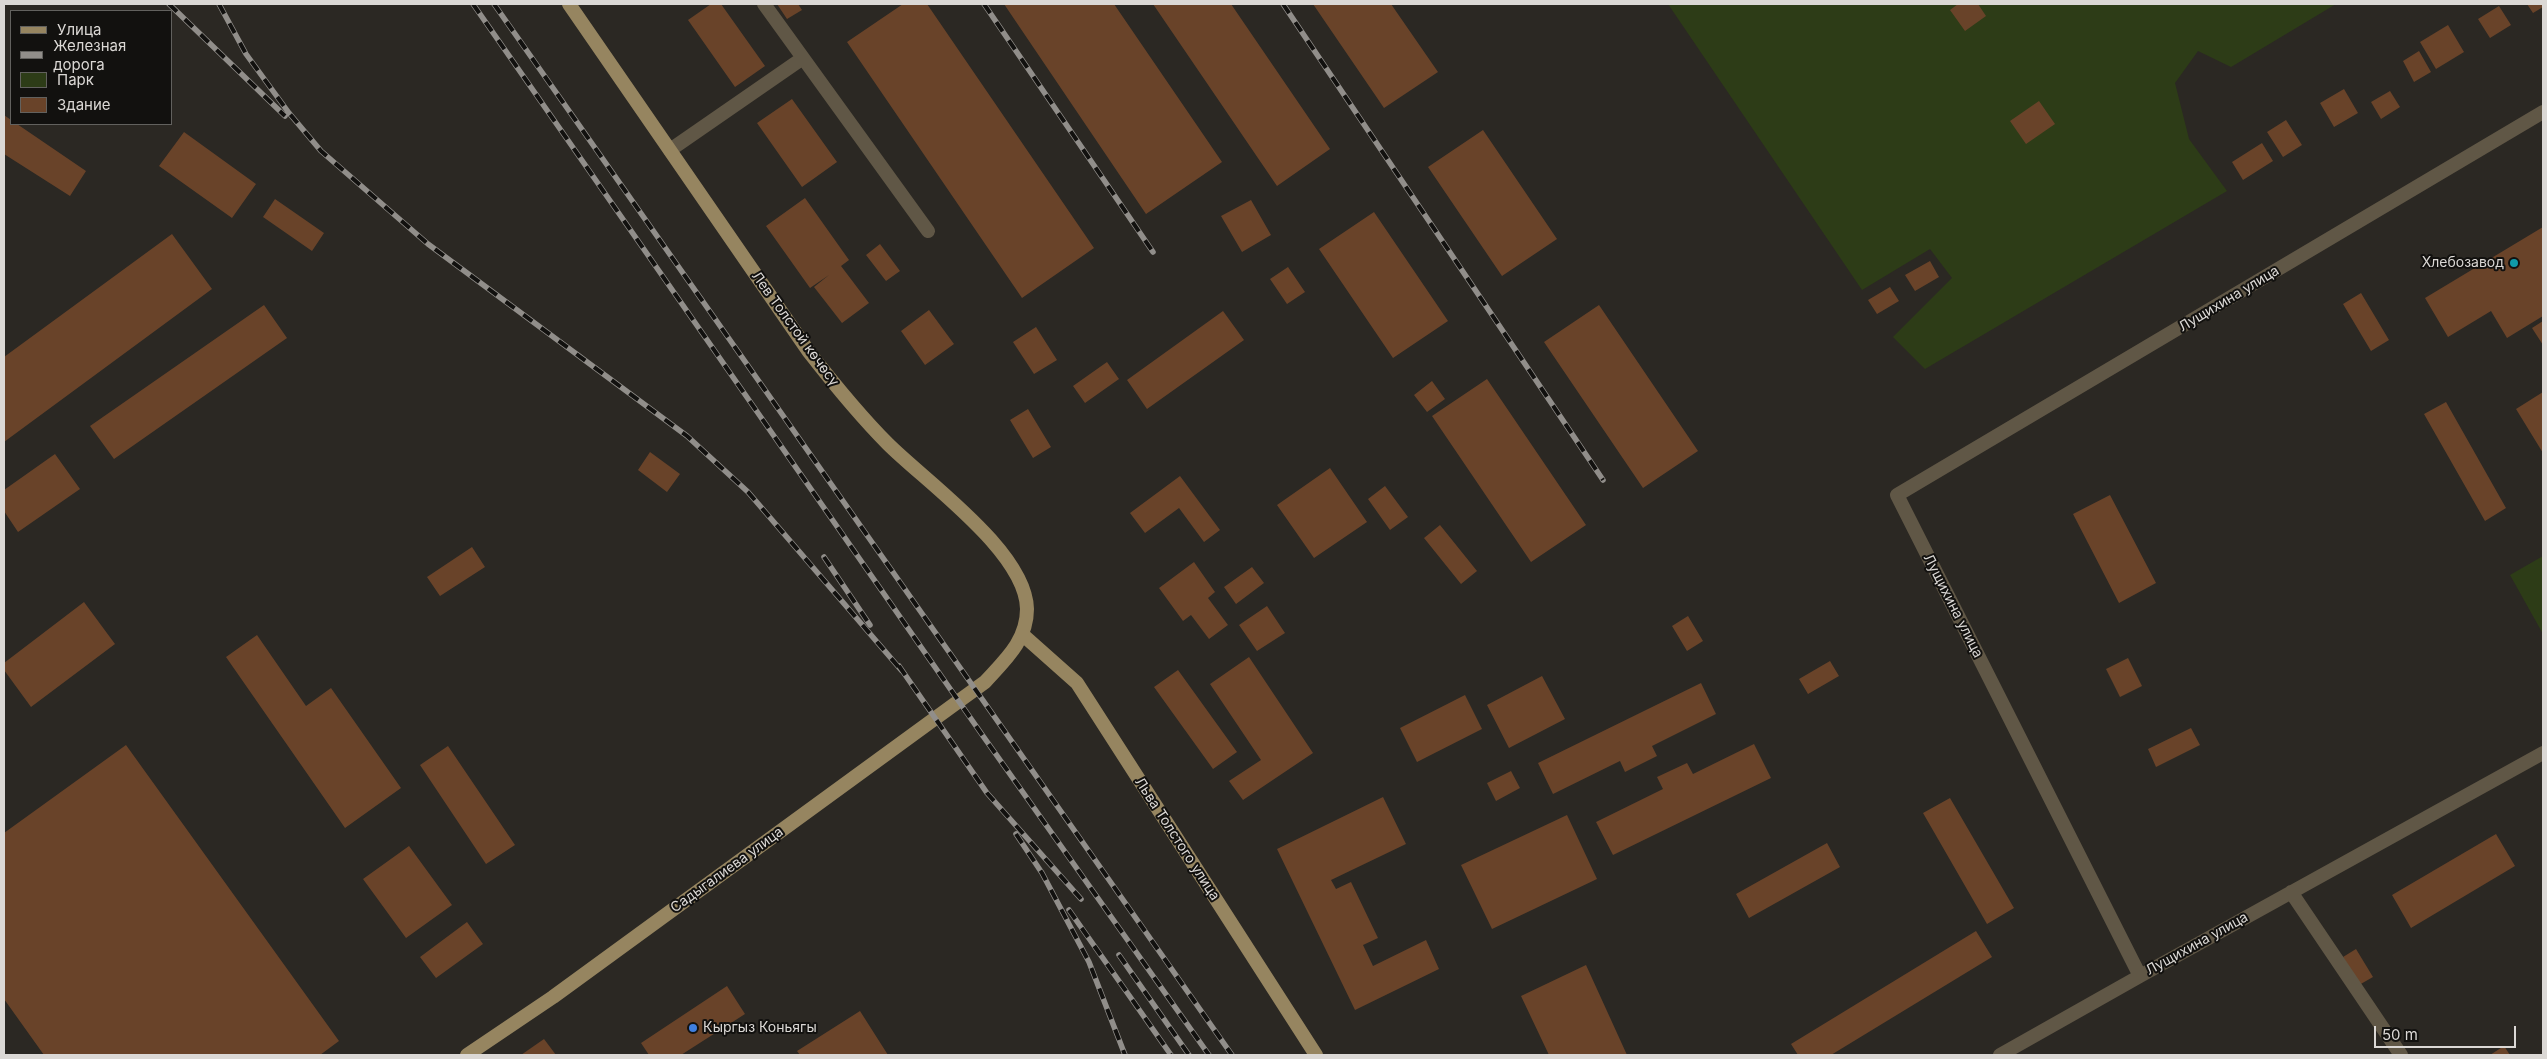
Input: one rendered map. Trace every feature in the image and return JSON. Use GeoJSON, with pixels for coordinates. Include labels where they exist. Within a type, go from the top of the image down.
{"type":"FeatureCollection","features":[{"type":"Feature","properties":{"kind":"main road","name":"Лев Толстой көчөсү"},"geometry":{"type":"LineString","coordinates":[[570,4],[809,352],[846,401],[889,445],[937,488],[1006,556],[1023,586],[1027,609],[1023,635]]}},
{"type":"Feature","properties":{"kind":"main road","name":"Садыгалиева улица"},"geometry":{"type":"LineString","coordinates":[[467,1055],[553,997],[985,682],[1007,659],[1023,635]]}},
{"type":"Feature","properties":{"kind":"main road","name":"Льва Толстого улица"},"geometry":{"type":"LineString","coordinates":[[1023,635],[1077,682],[1316,1055]]}},
{"type":"Feature","properties":{"kind":"street"},"geometry":{"type":"LineString","coordinates":[[764,4],[928,231]]}},
{"type":"Feature","properties":{"kind":"street"},"geometry":{"type":"LineString","coordinates":[[670,150],[803,58]]}},
{"type":"Feature","properties":{"kind":"street","name":"Лущихина улица"},"geometry":{"type":"LineString","coordinates":[[2543,112],[1897,495],[2140,976],[2543,753]]}},
{"type":"Feature","properties":{"kind":"street"},"geometry":{"type":"LineString","coordinates":[[2291,892],[2401,1055]]}},
{"type":"Feature","properties":{"kind":"street"},"geometry":{"type":"LineString","coordinates":[[2000,1055],[2140,976]]}},
{"type":"Feature","properties":{"kind":"green space"},"geometry":{"type":"Polygon","coordinates":[[[1668,4],[2336,4],[2231,67],[2198,51],[2175,83],[2189,139],[2227,191],[1925,369],[1893,337],[1952,278],[1930,249],[1862,290],[1668,4]]]}},
{"type":"Feature","properties":{"kind":"green space"},"geometry":{"type":"Polygon","coordinates":[[[2543,556],[2543,634],[2510,575],[2543,556]]]}},
{"type":"Feature","properties":{"kind":"building"},"geometry":{"type":"Polygon","coordinates":[[[711,4],[721,4],[765,66],[735,87],[688,20],[711,4]]]}},
{"type":"Feature","properties":{"kind":"building"},"geometry":{"type":"Polygon","coordinates":[[[777,4],[798,4],[802,10],[787,19],[777,4]]]}},
{"type":"Feature","properties":{"kind":"building"},"geometry":{"type":"Polygon","coordinates":[[[903,4],[927,4],[1094,248],[1022,298],[847,42],[903,4]]]}},
{"type":"Feature","properties":{"kind":"building"},"geometry":{"type":"Polygon","coordinates":[[[1004,4],[1114,4],[1222,162],[1146,214],[1004,4]]]}},
{"type":"Feature","properties":{"kind":"building"},"geometry":{"type":"Polygon","coordinates":[[[1153,4],[1231,4],[1330,149],[1277,186],[1153,4]]]}},
{"type":"Feature","properties":{"kind":"building"},"geometry":{"type":"Polygon","coordinates":[[[1313,4],[1391,4],[1438,72],[1384,108],[1313,4]]]}},
{"type":"Feature","properties":{"kind":"building"},"geometry":{"type":"Polygon","coordinates":[[[1958,4],[1978,4],[1986,16],[1965,31],[1950,10],[1958,4]]]}},
{"type":"Feature","properties":{"kind":"building"},"geometry":{"type":"Polygon","coordinates":[[[2527,4],[2543,4],[2543,7],[2533,13],[2527,4]]]}},
{"type":"Feature","properties":{"kind":"building"},"geometry":{"type":"Polygon","coordinates":[[[2499,6],[2511,25],[2490,38],[2478,19],[2499,6]]]}},
{"type":"Feature","properties":{"kind":"building"},"geometry":{"type":"Polygon","coordinates":[[[2448,25],[2464,52],[2436,69],[2420,42],[2448,25]]]}},
{"type":"Feature","properties":{"kind":"building"},"geometry":{"type":"Polygon","coordinates":[[[2419,51],[2431,72],[2414,82],[2403,61],[2419,51]]]}},
{"type":"Feature","properties":{"kind":"building"},"geometry":{"type":"Polygon","coordinates":[[[2344,89],[2358,113],[2334,127],[2320,103],[2344,89]]]}},
{"type":"Feature","properties":{"kind":"building"},"geometry":{"type":"Polygon","coordinates":[[[2390,91],[2400,107],[2381,119],[2371,102],[2390,91]]]}},
{"type":"Feature","properties":{"kind":"building"},"geometry":{"type":"Polygon","coordinates":[[[792,99],[837,162],[802,187],[757,123],[792,99]]]}},
{"type":"Feature","properties":{"kind":"building"},"geometry":{"type":"Polygon","coordinates":[[[2039,101],[2055,124],[2026,144],[2010,121],[2039,101]]]}},
{"type":"Feature","properties":{"kind":"building"},"geometry":{"type":"Polygon","coordinates":[[[4,115],[10,119],[10,125],[18,125],[86,171],[70,196],[4,154],[4,115]]]}},
{"type":"Feature","properties":{"kind":"building"},"geometry":{"type":"Polygon","coordinates":[[[2286,120],[2302,145],[2283,157],[2267,132],[2286,120]]]}},
{"type":"Feature","properties":{"kind":"building"},"geometry":{"type":"Polygon","coordinates":[[[1483,130],[1557,239],[1502,276],[1428,167],[1483,130]]]}},
{"type":"Feature","properties":{"kind":"building"},"geometry":{"type":"Polygon","coordinates":[[[184,132],[256,184],[232,218],[159,166],[184,132]]]}},
{"type":"Feature","properties":{"kind":"building"},"geometry":{"type":"Polygon","coordinates":[[[2262,143],[2273,161],[2243,180],[2232,162],[2262,143]]]}},
{"type":"Feature","properties":{"kind":"building"},"geometry":{"type":"Polygon","coordinates":[[[805,198],[849,260],[841,266],[869,303],[842,323],[814,287],[829,275],[810,288],[766,226],[805,198]]]}},
{"type":"Feature","properties":{"kind":"building"},"geometry":{"type":"Polygon","coordinates":[[[275,199],[324,233],[312,251],[263,217],[275,199]]]}},
{"type":"Feature","properties":{"kind":"building"},"geometry":{"type":"Polygon","coordinates":[[[1251,200],[1271,235],[1242,252],[1221,216],[1251,200]]]}},
{"type":"Feature","properties":{"kind":"building"},"geometry":{"type":"Polygon","coordinates":[[[1374,212],[1448,321],[1393,358],[1319,249],[1374,212]]]}},
{"type":"Feature","properties":{"kind":"building","name":"Хлебозавод"},"geometry":{"type":"Polygon","coordinates":[[[2543,227],[2543,316],[2507,338],[2491,311],[2448,337],[2425,298],[2543,227]]]}},
{"type":"Feature","properties":{"kind":"building"},"geometry":{"type":"Polygon","coordinates":[[[172,234],[212,289],[4,442],[4,357],[172,234]]]}},
{"type":"Feature","properties":{"kind":"building"},"geometry":{"type":"Polygon","coordinates":[[[880,244],[900,271],[886,281],[866,255],[880,244]]]}},
{"type":"Feature","properties":{"kind":"building"},"geometry":{"type":"Polygon","coordinates":[[[1930,261],[1939,277],[1915,291],[1905,275],[1930,261]]]}},
{"type":"Feature","properties":{"kind":"building"},"geometry":{"type":"Polygon","coordinates":[[[1288,267],[1305,292],[1287,304],[1270,279],[1288,267]]]}},
{"type":"Feature","properties":{"kind":"building"},"geometry":{"type":"Polygon","coordinates":[[[1890,287],[1899,301],[1877,314],[1868,300],[1890,287]]]}},
{"type":"Feature","properties":{"kind":"building"},"geometry":{"type":"Polygon","coordinates":[[[2361,293],[2389,340],[2371,351],[2343,304],[2361,293]]]}},
{"type":"Feature","properties":{"kind":"building"},"geometry":{"type":"Polygon","coordinates":[[[264,305],[287,338],[114,459],[90,426],[264,305]]]}},
{"type":"Feature","properties":{"kind":"building"},"geometry":{"type":"Polygon","coordinates":[[[1599,305],[1698,451],[1643,488],[1544,342],[1599,305]]]}},
{"type":"Feature","properties":{"kind":"building"},"geometry":{"type":"Polygon","coordinates":[[[929,310],[954,344],[925,365],[901,331],[929,310]]]}},
{"type":"Feature","properties":{"kind":"building"},"geometry":{"type":"Polygon","coordinates":[[[1223,311],[1244,340],[1147,409],[1127,380],[1223,311]]]}},
{"type":"Feature","properties":{"kind":"building"},"geometry":{"type":"Polygon","coordinates":[[[2543,321],[2543,345],[2532,328],[2543,321]]]}},
{"type":"Feature","properties":{"kind":"building"},"geometry":{"type":"Polygon","coordinates":[[[1036,327],[1057,360],[1034,374],[1013,342],[1036,327]]]}},
{"type":"Feature","properties":{"kind":"building"},"geometry":{"type":"Polygon","coordinates":[[[1107,362],[1119,379],[1085,403],[1073,386],[1107,362]]]}},
{"type":"Feature","properties":{"kind":"building"},"geometry":{"type":"Polygon","coordinates":[[[1487,379],[1586,525],[1531,562],[1432,416],[1487,379]]]}},
{"type":"Feature","properties":{"kind":"building"},"geometry":{"type":"Polygon","coordinates":[[[1432,381],[1445,399],[1427,412],[1414,395],[1432,381]]]}},
{"type":"Feature","properties":{"kind":"building"},"geometry":{"type":"Polygon","coordinates":[[[2543,392],[2543,453],[2516,409],[2543,392]]]}},
{"type":"Feature","properties":{"kind":"building"},"geometry":{"type":"Polygon","coordinates":[[[2446,402],[2506,508],[2485,521],[2424,414],[2446,402]]]}},
{"type":"Feature","properties":{"kind":"building"},"geometry":{"type":"Polygon","coordinates":[[[1028,409],[1051,447],[1033,458],[1010,420],[1028,409]]]}},
{"type":"Feature","properties":{"kind":"building"},"geometry":{"type":"Polygon","coordinates":[[[650,452],[680,474],[667,492],[638,470],[650,452]]]}},
{"type":"Feature","properties":{"kind":"building"},"geometry":{"type":"Polygon","coordinates":[[[55,454],[80,489],[18,532],[4,511],[4,490],[55,454]]]}},
{"type":"Feature","properties":{"kind":"building"},"geometry":{"type":"Polygon","coordinates":[[[1330,468],[1367,522],[1314,558],[1277,505],[1330,468]]]}},
{"type":"Feature","properties":{"kind":"building"},"geometry":{"type":"Polygon","coordinates":[[[1180,476],[1220,530],[1204,542],[1179,508],[1145,533],[1130,513],[1180,476]]]}},
{"type":"Feature","properties":{"kind":"building"},"geometry":{"type":"Polygon","coordinates":[[[1385,486],[1408,517],[1390,530],[1368,499],[1385,486]]]}},
{"type":"Feature","properties":{"kind":"building"},"geometry":{"type":"Polygon","coordinates":[[[2110,495],[2156,583],[2119,603],[2073,514],[2110,495]]]}},
{"type":"Feature","properties":{"kind":"building"},"geometry":{"type":"Polygon","coordinates":[[[1440,525],[1477,571],[1461,584],[1424,538],[1440,525]]]}},
{"type":"Feature","properties":{"kind":"building"},"geometry":{"type":"Polygon","coordinates":[[[472,547],[485,567],[440,596],[427,577],[472,547]]]}},
{"type":"Feature","properties":{"kind":"building"},"geometry":{"type":"Polygon","coordinates":[[[1194,562],[1215,592],[1208,598],[1228,625],[1209,639],[1191,615],[1183,621],[1159,588],[1194,562]]]}},
{"type":"Feature","properties":{"kind":"building"},"geometry":{"type":"Polygon","coordinates":[[[1252,567],[1264,583],[1236,604],[1224,587],[1252,567]]]}},
{"type":"Feature","properties":{"kind":"building"},"geometry":{"type":"Polygon","coordinates":[[[84,602],[115,644],[31,707],[4,670],[4,663],[84,602]]]}},
{"type":"Feature","properties":{"kind":"building"},"geometry":{"type":"Polygon","coordinates":[[[1267,606],[1285,633],[1257,651],[1239,625],[1267,606]]]}},
{"type":"Feature","properties":{"kind":"building"},"geometry":{"type":"Polygon","coordinates":[[[1688,616],[1703,641],[1687,651],[1672,626],[1688,616]]]}},
{"type":"Feature","properties":{"kind":"building"},"geometry":{"type":"Polygon","coordinates":[[[257,635],[306,706],[331,688],[401,788],[345,828],[226,657],[257,635]]]}},
{"type":"Feature","properties":{"kind":"building"},"geometry":{"type":"Polygon","coordinates":[[[1249,657],[1313,753],[1243,800],[1229,781],[1261,760],[1210,684],[1249,657]]]}},
{"type":"Feature","properties":{"kind":"building"},"geometry":{"type":"Polygon","coordinates":[[[2128,658],[2142,686],[2120,697],[2106,669],[2128,658]]]}},
{"type":"Feature","properties":{"kind":"building"},"geometry":{"type":"Polygon","coordinates":[[[1830,661],[1839,676],[1808,694],[1799,679],[1830,661]]]}},
{"type":"Feature","properties":{"kind":"building"},"geometry":{"type":"Polygon","coordinates":[[[1178,670],[1237,752],[1213,769],[1154,687],[1178,670]]]}},
{"type":"Feature","properties":{"kind":"building"},"geometry":{"type":"Polygon","coordinates":[[[1542,676],[1565,719],[1509,748],[1487,705],[1542,676]]]}},
{"type":"Feature","properties":{"kind":"building"},"geometry":{"type":"Polygon","coordinates":[[[1701,683],[1716,714],[1652,746],[1657,756],[1625,772],[1620,761],[1553,794],[1538,763],[1701,683]]]}},
{"type":"Feature","properties":{"kind":"building"},"geometry":{"type":"Polygon","coordinates":[[[1465,695],[1482,729],[1417,762],[1400,728],[1465,695]]]}},
{"type":"Feature","properties":{"kind":"building"},"geometry":{"type":"Polygon","coordinates":[[[2191,728],[2200,745],[2156,767],[2148,749],[2191,728]]]}},
{"type":"Feature","properties":{"kind":"building"},"geometry":{"type":"Polygon","coordinates":[[[1754,744],[1771,778],[1613,855],[1596,822],[1663,789],[1657,777],[1687,763],[1693,774],[1754,744]]]}},
{"type":"Feature","properties":{"kind":"building"},"geometry":{"type":"Polygon","coordinates":[[[126,745],[339,1041],[320,1055],[44,1055],[4,999],[4,833],[126,745]]]}},
{"type":"Feature","properties":{"kind":"building"},"geometry":{"type":"Polygon","coordinates":[[[448,746],[515,845],[486,864],[420,765],[448,746]]]}},
{"type":"Feature","properties":{"kind":"building"},"geometry":{"type":"Polygon","coordinates":[[[1511,771],[1520,788],[1496,801],[1487,783],[1511,771]]]}},
{"type":"Feature","properties":{"kind":"building"},"geometry":{"type":"Polygon","coordinates":[[[1383,797],[1406,844],[1331,880],[1336,889],[1351,882],[1378,938],[1363,945],[1373,966],[1426,940],[1439,969],[1355,1010],[1277,849],[1383,797]]]}},
{"type":"Feature","properties":{"kind":"building"},"geometry":{"type":"Polygon","coordinates":[[[1950,798],[2014,908],[1987,924],[1923,813],[1950,798]]]}},
{"type":"Feature","properties":{"kind":"building"},"geometry":{"type":"Polygon","coordinates":[[[1567,815],[1597,879],[1492,929],[1461,865],[1567,815]]]}},
{"type":"Feature","properties":{"kind":"building"},"geometry":{"type":"Polygon","coordinates":[[[2496,834],[2515,866],[2411,928],[2392,895],[2496,834]]]}},
{"type":"Feature","properties":{"kind":"building"},"geometry":{"type":"Polygon","coordinates":[[[1827,843],[1840,867],[1749,918],[1736,894],[1827,843]]]}},
{"type":"Feature","properties":{"kind":"building"},"geometry":{"type":"Polygon","coordinates":[[[409,846],[452,905],[406,938],[363,879],[409,846]]]}},
{"type":"Feature","properties":{"kind":"building"},"geometry":{"type":"Polygon","coordinates":[[[467,922],[483,944],[436,978],[420,957],[467,922]]]}},
{"type":"Feature","properties":{"kind":"building"},"geometry":{"type":"Polygon","coordinates":[[[1976,931],[1992,957],[1831,1055],[1798,1055],[1791,1044],[1976,931]]]}},
{"type":"Feature","properties":{"kind":"building"},"geometry":{"type":"Polygon","coordinates":[[[2356,949],[2373,977],[2359,985],[2343,957],[2356,949]]]}},
{"type":"Feature","properties":{"kind":"building"},"geometry":{"type":"Polygon","coordinates":[[[1586,965],[1627,1055],[1549,1055],[1521,996],[1586,965]]]}},
{"type":"Feature","properties":{"kind":"building","name":"Кыргыз Коньягы"},"geometry":{"type":"Polygon","coordinates":[[[727,986],[745,1014],[681,1055],[649,1055],[641,1043],[727,986]]]}},
{"type":"Feature","properties":{"kind":"building"},"geometry":{"type":"Polygon","coordinates":[[[860,1011],[888,1055],[800,1055],[797,1051],[860,1011]]]}},
{"type":"Feature","properties":{"kind":"building"},"geometry":{"type":"Polygon","coordinates":[[[544,1039],[556,1055],[521,1055],[544,1039]]]}},
{"type":"Feature","properties":{"kind":"building"},"geometry":{"type":"Polygon","coordinates":[[[2504,1046],[2510,1055],[2490,1055],[2504,1046]]]}},
{"type":"Feature","properties":{"kind":"railway"},"geometry":{"type":"LineString","coordinates":[[169,4],[285,116]]}},
{"type":"Feature","properties":{"kind":"railway"},"geometry":{"type":"LineString","coordinates":[[219,4],[246,54],[289,113],[321,151],[428,244],[687,436],[748,492],[902,671]]}},
{"type":"Feature","properties":{"kind":"railway"},"geometry":{"type":"LineString","coordinates":[[473,4],[983,736],[1209,1055]]}},
{"type":"Feature","properties":{"kind":"railway"},"geometry":{"type":"LineString","coordinates":[[494,4],[1232,1055]]}},
{"type":"Feature","properties":{"kind":"railway"},"geometry":{"type":"LineString","coordinates":[[984,4],[1153,252]]}},
{"type":"Feature","properties":{"kind":"railway"},"geometry":{"type":"LineString","coordinates":[[1283,4],[1603,480]]}},
{"type":"Feature","properties":{"kind":"railway"},"geometry":{"type":"LineString","coordinates":[[824,557],[870,625]]}},
{"type":"Feature","properties":{"kind":"railway"},"geometry":{"type":"LineString","coordinates":[[899,666],[987,793],[1081,899]]}},
{"type":"Feature","properties":{"kind":"railway"},"geometry":{"type":"LineString","coordinates":[[1016,834],[1042,873],[1089,962],[1125,1055]]}},
{"type":"Feature","properties":{"kind":"railway"},"geometry":{"type":"LineString","coordinates":[[1069,910],[1171,1055]]}},
{"type":"Feature","properties":{"kind":"railway"},"geometry":{"type":"LineString","coordinates":[[1119,955],[1189,1055]]}},
{"type":"Feature","properties":{"kind":"place","name":"Хлебозавод"},"geometry":{"type":"Point","coordinates":[2514,263]}},
{"type":"Feature","properties":{"kind":"place","name":"Кыргыз Коньягы"},"geometry":{"type":"Point","coordinates":[693,1028]}}]}
